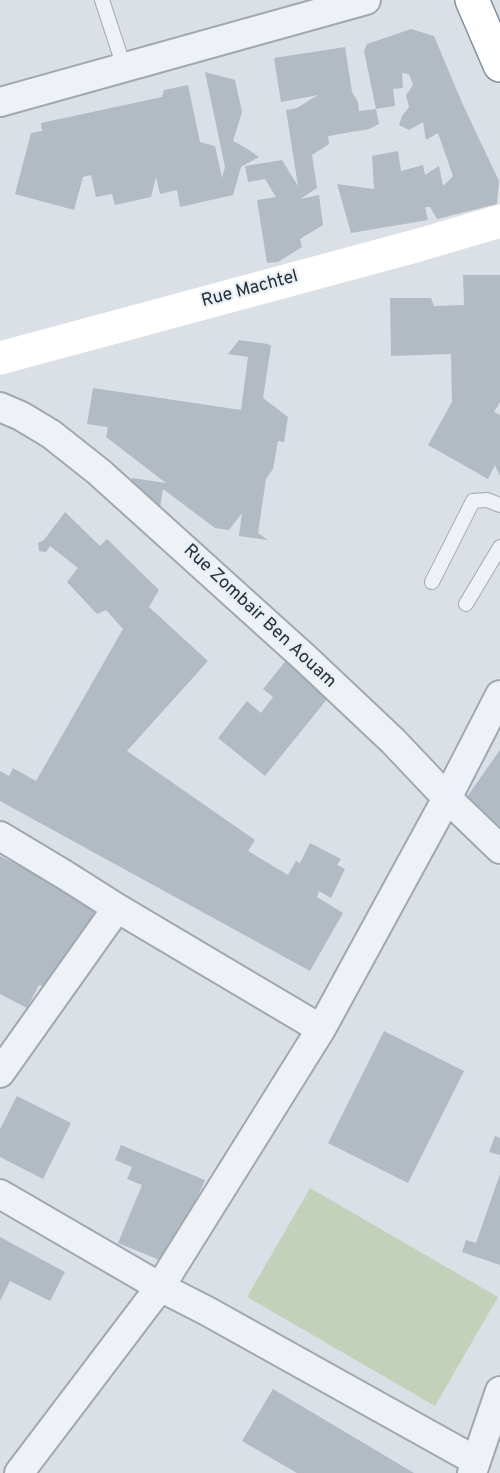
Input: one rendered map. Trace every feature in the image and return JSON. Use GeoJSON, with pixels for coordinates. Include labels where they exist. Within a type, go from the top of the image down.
{"type":"FeatureCollection","features":[{"type":"Feature","properties":{"kind":"main road"},"geometry":{"type":"LineString","coordinates":[[472,0],[500,65]]}},
{"type":"Feature","properties":{"kind":"main road","name":"Rue Machtel"},"geometry":{"type":"LineString","coordinates":[[0,358],[500,221]]}},
{"type":"Feature","properties":{"kind":"street"},"geometry":{"type":"LineString","coordinates":[[0,102],[366,0]]}},
{"type":"Feature","properties":{"kind":"street","name":"Rue Zombair Ben Aouam"},"geometry":{"type":"LineString","coordinates":[[0,407],[21,416],[51,434],[99,472],[305,658],[393,741],[500,849]]}},
{"type":"Feature","properties":{"kind":"street"},"geometry":{"type":"LineString","coordinates":[[19,1473],[160,1287],[321,1029],[447,798],[500,695]]}},
{"type":"Feature","properties":{"kind":"street"},"geometry":{"type":"LineString","coordinates":[[0,836],[321,1029]]}},
{"type":"Feature","properties":{"kind":"street"},"geometry":{"type":"LineString","coordinates":[[0,1073],[117,908]]}},
{"type":"Feature","properties":{"kind":"street"},"geometry":{"type":"LineString","coordinates":[[0,1194],[160,1287],[207,1311],[474,1467],[500,1391]]}},
{"type":"Feature","properties":{"kind":"lane"},"geometry":{"type":"LineString","coordinates":[[102,0],[124,67]]}},
{"type":"Feature","properties":{"kind":"lane"},"geometry":{"type":"LineString","coordinates":[[432,582],[473,501],[487,500],[500,505]]}},
{"type":"Feature","properties":{"kind":"lane"},"geometry":{"type":"LineString","coordinates":[[466,604],[500,547]]}},
{"type":"Feature","properties":{"kind":"green space"},"geometry":{"type":"Polygon","coordinates":[[[310,1188],[498,1297],[435,1406],[247,1297],[310,1188]]]}},
{"type":"Feature","properties":{"kind":"building"},"geometry":{"type":"Polygon","coordinates":[[[411,29],[434,36],[499,181],[497,204],[437,219],[430,207],[425,207],[428,220],[351,233],[337,184],[374,189],[372,156],[398,151],[401,171],[423,165],[425,175],[439,166],[443,186],[453,176],[438,133],[426,140],[423,122],[409,130],[399,125],[409,107],[406,95],[413,85],[409,74],[402,73],[403,88],[393,89],[395,106],[376,109],[364,51],[367,44],[411,29]]]}},
{"type":"Feature","properties":{"kind":"building"},"geometry":{"type":"Polygon","coordinates":[[[345,47],[352,92],[358,102],[359,111],[376,109],[379,124],[369,129],[328,136],[329,144],[312,155],[317,188],[300,199],[319,195],[323,225],[300,239],[302,247],[278,262],[267,263],[257,200],[276,197],[265,179],[248,182],[245,166],[282,160],[298,186],[286,110],[297,108],[318,95],[281,102],[274,58],[345,47]]]}},
{"type":"Feature","properties":{"kind":"building"},"geometry":{"type":"Polygon","coordinates":[[[205,72],[235,80],[242,112],[233,141],[259,157],[241,167],[233,195],[180,207],[177,190],[160,194],[156,177],[151,197],[115,205],[112,194],[96,197],[91,175],[83,177],[74,210],[15,194],[31,133],[42,131],[41,123],[162,97],[164,90],[188,85],[200,142],[215,146],[222,178],[225,167],[205,72]]]}},
{"type":"Feature","properties":{"kind":"building"},"geometry":{"type":"Polygon","coordinates":[[[463,275],[500,275],[500,402],[494,412],[500,415],[500,476],[495,465],[488,479],[428,445],[452,402],[451,354],[391,356],[390,298],[431,298],[434,306],[464,305],[463,275]]]}},
{"type":"Feature","properties":{"kind":"building"},"geometry":{"type":"Polygon","coordinates":[[[239,340],[271,346],[263,398],[288,417],[284,442],[278,441],[273,469],[266,479],[258,533],[268,540],[239,536],[242,513],[229,530],[215,528],[163,489],[160,508],[131,485],[132,478],[166,483],[106,437],[108,427],[87,424],[93,388],[241,410],[248,357],[228,354],[239,340]]]}},
{"type":"Feature","properties":{"kind":"building"},"geometry":{"type":"Polygon","coordinates":[[[65,512],[100,546],[107,539],[159,590],[149,607],[208,661],[127,751],[255,840],[248,851],[288,875],[296,861],[300,863],[310,843],[341,859],[337,865],[345,869],[331,898],[319,891],[317,897],[343,913],[310,971],[0,801],[0,771],[9,776],[13,768],[36,781],[123,629],[106,610],[97,614],[67,582],[78,568],[50,546],[46,552],[39,551],[38,543],[44,540],[65,512]]]}},
{"type":"Feature","properties":{"kind":"building"},"geometry":{"type":"Polygon","coordinates":[[[288,658],[332,693],[265,776],[218,738],[247,701],[261,713],[273,697],[263,689],[288,658]]]}},
{"type":"Feature","properties":{"kind":"building"},"geometry":{"type":"Polygon","coordinates":[[[500,750],[500,826],[464,801],[500,750]]]}},
{"type":"Feature","properties":{"kind":"building"},"geometry":{"type":"Polygon","coordinates":[[[0,856],[104,910],[54,989],[39,985],[27,1008],[0,994],[0,856]]]}},
{"type":"Feature","properties":{"kind":"building"},"geometry":{"type":"Polygon","coordinates":[[[384,1031],[464,1071],[408,1183],[328,1143],[384,1031]]]}},
{"type":"Feature","properties":{"kind":"building"},"geometry":{"type":"Polygon","coordinates":[[[17,1096],[71,1123],[43,1179],[0,1157],[0,1129],[17,1096]]]}},
{"type":"Feature","properties":{"kind":"building"},"geometry":{"type":"Polygon","coordinates":[[[495,1136],[500,1138],[500,1155],[489,1152],[495,1136]]]}},
{"type":"Feature","properties":{"kind":"building"},"geometry":{"type":"Polygon","coordinates":[[[121,1145],[205,1180],[169,1264],[118,1243],[142,1185],[127,1179],[132,1167],[115,1160],[121,1145]]]}},
{"type":"Feature","properties":{"kind":"building"},"geometry":{"type":"Polygon","coordinates":[[[500,1174],[500,1265],[462,1252],[466,1240],[476,1243],[500,1174]]]}},
{"type":"Feature","properties":{"kind":"building"},"geometry":{"type":"Polygon","coordinates":[[[0,1237],[65,1272],[50,1301],[10,1281],[0,1301],[0,1237]]]}},
{"type":"Feature","properties":{"kind":"building"},"geometry":{"type":"Polygon","coordinates":[[[273,1389],[414,1473],[297,1473],[242,1441],[273,1389]]]}}]}
